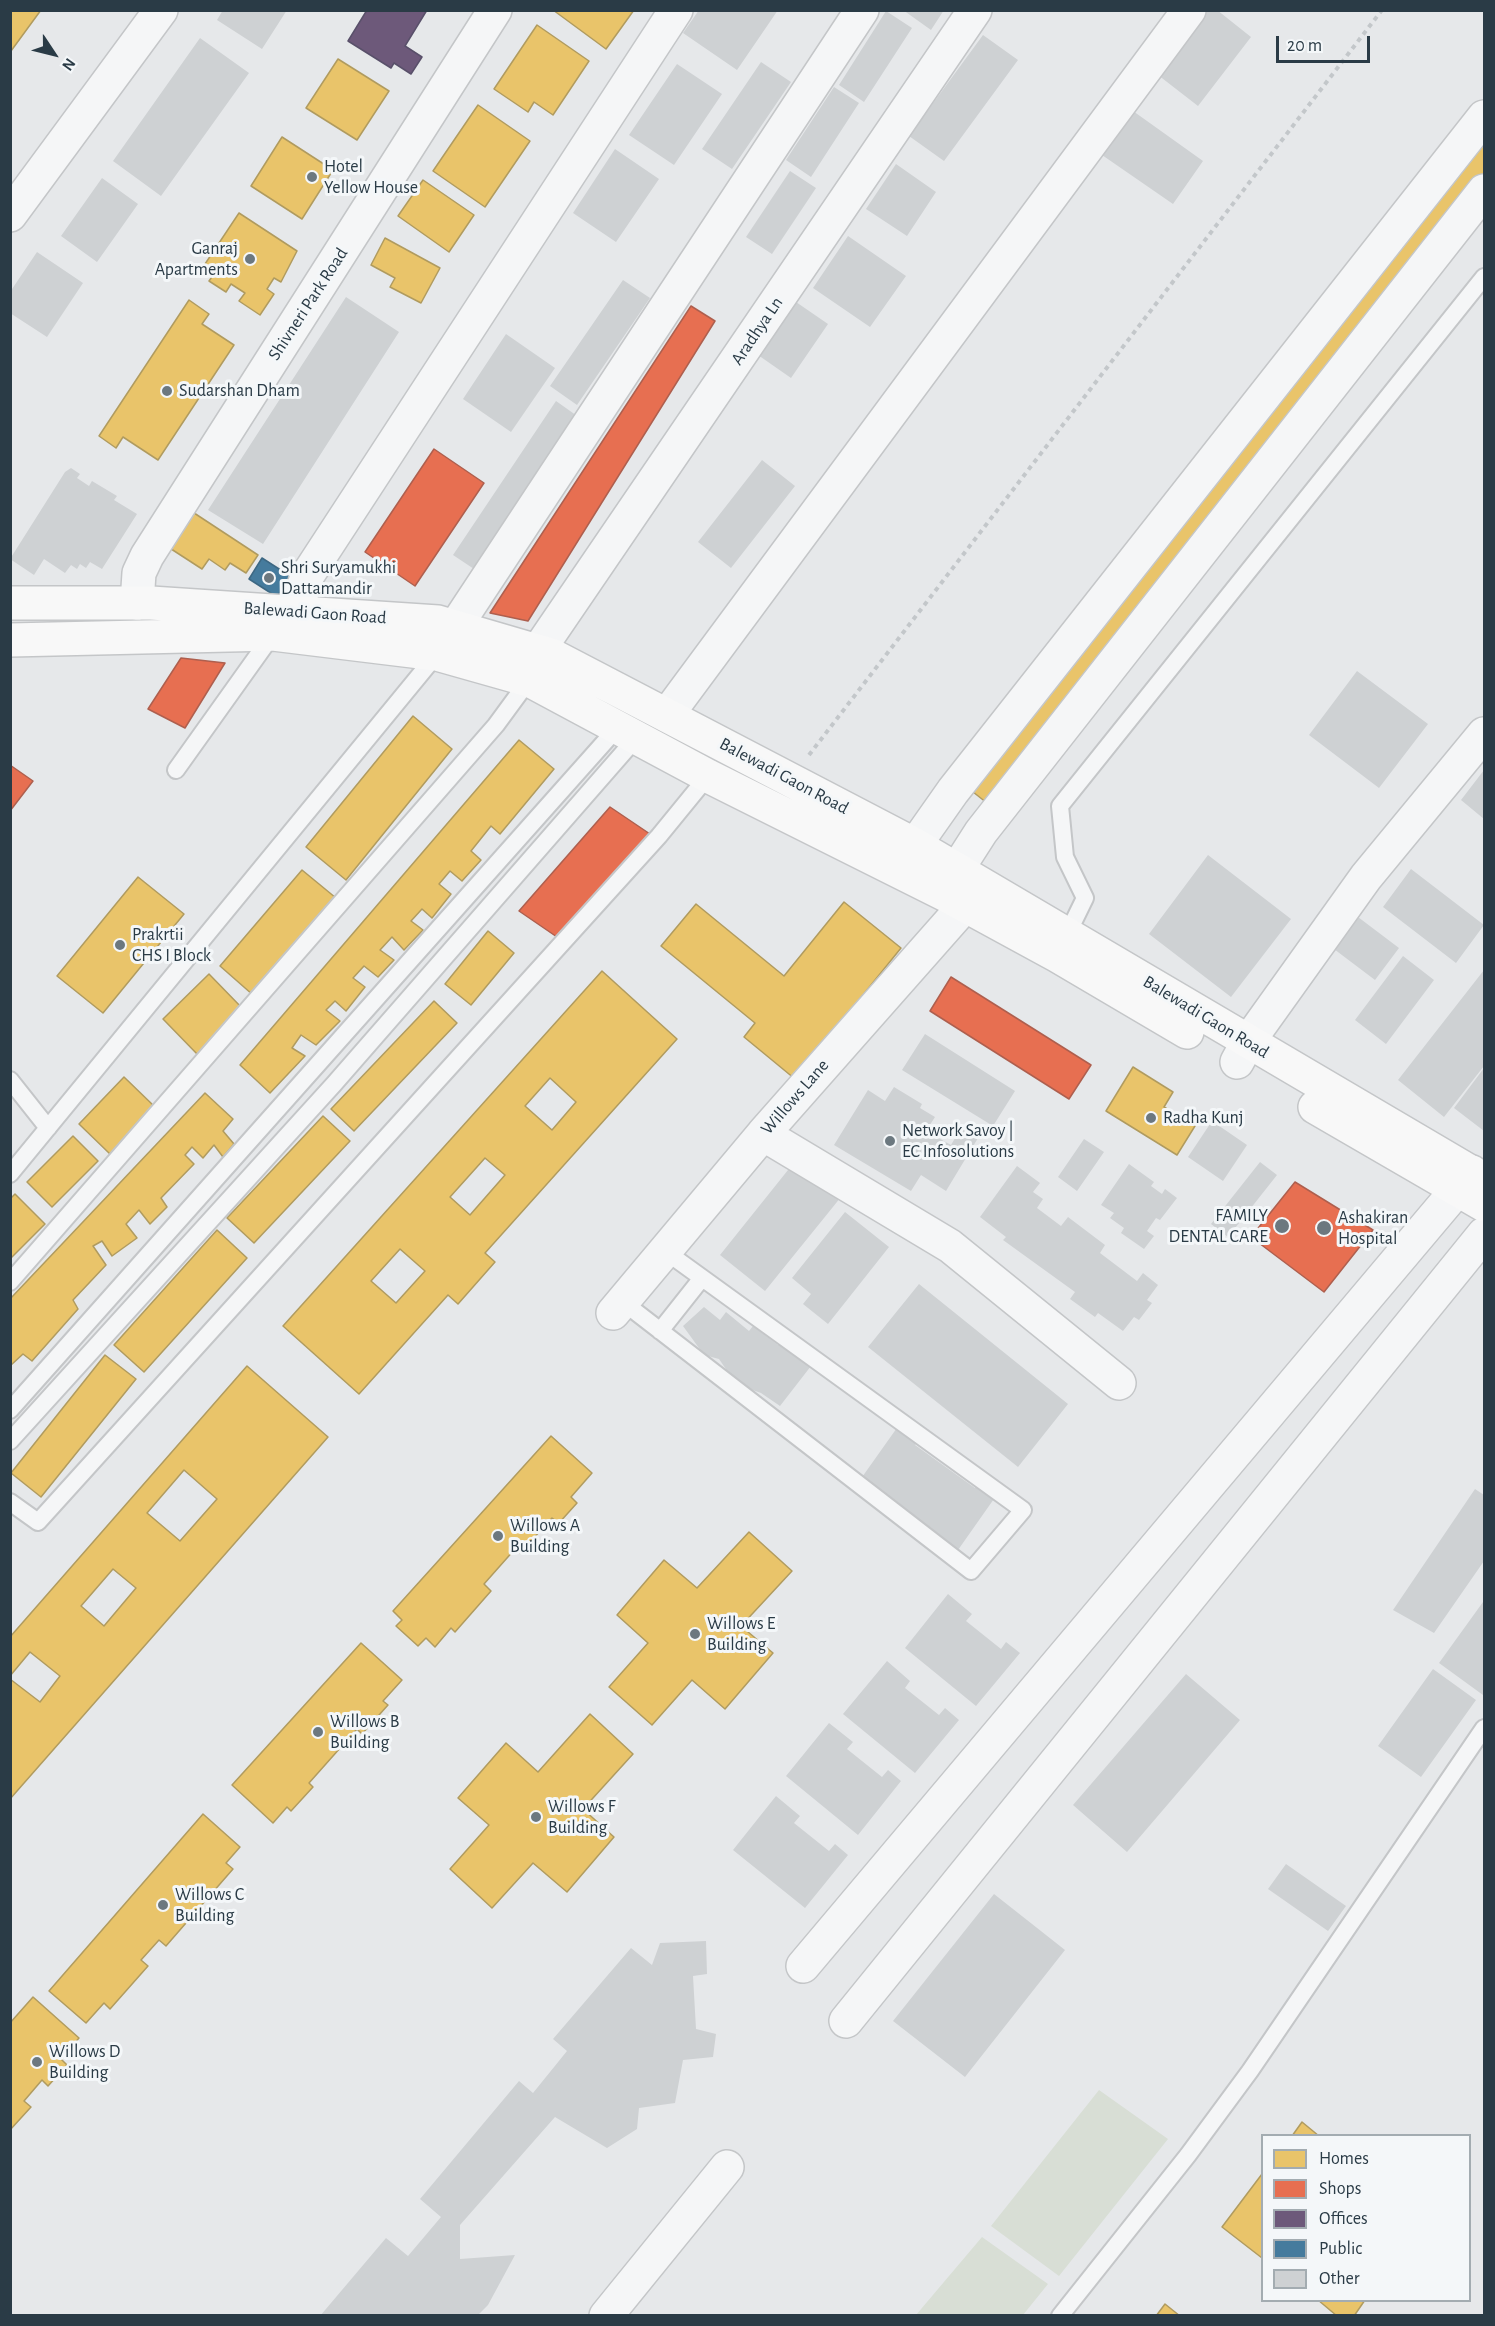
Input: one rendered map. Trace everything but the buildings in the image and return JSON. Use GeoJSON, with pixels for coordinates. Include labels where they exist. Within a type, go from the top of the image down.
{"type":"FeatureCollection","features":[{"type":"Feature","properties":{"kind":"main road","name":"Balewadi Gaon Road"},"geometry":{"type":"LineString","coordinates":[[10,603],[137,603],[284,623],[437,654],[534,666],[628,732],[708,776],[968,887],[1243,1052],[1475,1187]]}},
{"type":"Feature","properties":{"kind":"main road","name":"Balewadi Gaon Road"},"geometry":{"type":"LineString","coordinates":[[10,640],[284,623],[438,622],[455,627],[534,666],[666,715],[915,844],[968,887]]}},
{"type":"Feature","properties":{"kind":"street"},"geometry":{"type":"LineString","coordinates":[[10,215],[161,10]]}},
{"type":"Feature","properties":{"kind":"street","name":"Shivneri Park Road"},"geometry":{"type":"LineString","coordinates":[[137,603],[139,573],[147,556],[495,10]]}},
{"type":"Feature","properties":{"kind":"street"},"geometry":{"type":"LineString","coordinates":[[284,623],[307,576],[676,10]]}},
{"type":"Feature","properties":{"kind":"street"},"geometry":{"type":"LineString","coordinates":[[437,654],[862,10]]}},
{"type":"Feature","properties":{"kind":"street","name":"Aradhya Ln"},"geometry":{"type":"LineString","coordinates":[[534,666],[975,10]]}},
{"type":"Feature","properties":{"kind":"street"},"geometry":{"type":"LineString","coordinates":[[666,715],[1189,10]]}},
{"type":"Feature","properties":{"kind":"street"},"geometry":{"type":"LineString","coordinates":[[915,844],[952,791],[1485,117]]}},
{"type":"Feature","properties":{"kind":"street","name":"Willows Lane"},"geometry":{"type":"LineString","coordinates":[[618,1308],[968,887],[991,820],[1485,191]]}},
{"type":"Feature","properties":{"kind":"street"},"geometry":{"type":"LineString","coordinates":[[1243,1052],[1366,877],[1485,734]]}},
{"type":"Feature","properties":{"kind":"street"},"geometry":{"type":"LineString","coordinates":[[952,791],[991,820]]}},
{"type":"Feature","properties":{"kind":"street"},"geometry":{"type":"LineString","coordinates":[[763,1134],[951,1246],[1119,1383]]}},
{"type":"Feature","properties":{"kind":"street"},"geometry":{"type":"LineString","coordinates":[[803,1966],[1475,1187]]}},
{"type":"Feature","properties":{"kind":"street"},"geometry":{"type":"LineString","coordinates":[[846,2021],[1485,1234]]}},
{"type":"Feature","properties":{"kind":"street"},"geometry":{"type":"LineString","coordinates":[[606,2316],[727,2167]]}},
{"type":"Feature","properties":{"kind":"lane"},"geometry":{"type":"LineString","coordinates":[[1063,944],[1085,898],[1065,857],[1060,806],[1485,277]]}},
{"type":"Feature","properties":{"kind":"lane"},"geometry":{"type":"LineString","coordinates":[[176,770],[284,623]]}},
{"type":"Feature","properties":{"kind":"lane"},"geometry":{"type":"LineString","coordinates":[[10,1174],[437,654]]}},
{"type":"Feature","properties":{"kind":"lane"},"geometry":{"type":"LineString","coordinates":[[10,1282],[496,725],[534,666]]}},
{"type":"Feature","properties":{"kind":"lane"},"geometry":{"type":"LineString","coordinates":[[10,1410],[628,732]]}},
{"type":"Feature","properties":{"kind":"lane"},"geometry":{"type":"LineString","coordinates":[[10,1441],[334,1084],[628,732]]}},
{"type":"Feature","properties":{"kind":"lane"},"geometry":{"type":"LineString","coordinates":[[10,1502],[38,1522],[659,836],[708,776]]}},
{"type":"Feature","properties":{"kind":"lane"},"geometry":{"type":"LineString","coordinates":[[10,1080],[48,1128]]}},
{"type":"Feature","properties":{"kind":"lane"},"geometry":{"type":"LineString","coordinates":[[618,1308],[660,1331],[971,1571],[1023,1510],[665,1251]]}},
{"type":"Feature","properties":{"kind":"lane"},"geometry":{"type":"LineString","coordinates":[[660,1331],[702,1278]]}},
{"type":"Feature","properties":{"kind":"lane"},"geometry":{"type":"LineString","coordinates":[[1060,2316],[1188,2156],[1250,2071],[1485,1728]]}},
{"type":"Feature","properties":{"kind":"path"},"geometry":{"type":"LineString","coordinates":[[790,780],[1382,10]]}},
{"type":"Feature","properties":{"kind":"shaded area"},"geometry":{"type":"Polygon","coordinates":[[[1099,2090],[1168,2139],[1059,2276],[991,2226],[1099,2090]]]}},
{"type":"Feature","properties":{"kind":"shaded area"},"geometry":{"type":"Polygon","coordinates":[[[982,2237],[1048,2284],[1023,2315],[916,2315],[982,2237]]]}},
{"type":"Feature","properties":{"kind":"place","name":"Hotel Yellow House"},"geometry":{"type":"Point","coordinates":[312,177]}},
{"type":"Feature","properties":{"kind":"place","name":"Ganraj Apartments"},"geometry":{"type":"Point","coordinates":[250,259]}},
{"type":"Feature","properties":{"kind":"place","name":"Sudarshan Dham"},"geometry":{"type":"Point","coordinates":[167,391]}},
{"type":"Feature","properties":{"kind":"place","name":"Shri Suryamukhi Dattamandir"},"geometry":{"type":"Point","coordinates":[269,578]}},
{"type":"Feature","properties":{"kind":"place","name":"Prakrtii CHS I Block"},"geometry":{"type":"Point","coordinates":[120,945]}},
{"type":"Feature","properties":{"kind":"place","name":"Radha Kunj"},"geometry":{"type":"Point","coordinates":[1151,1118]}},
{"type":"Feature","properties":{"kind":"place","name":"Network Savoy | EC Infosolutions"},"geometry":{"type":"Point","coordinates":[890,1141]}},
{"type":"Feature","properties":{"kind":"place","name":"FAMILY DENTAL CARE"},"geometry":{"type":"Point","coordinates":[1282,1226]}},
{"type":"Feature","properties":{"kind":"place","name":"Ashakiran Hospital"},"geometry":{"type":"Point","coordinates":[1324,1228]}},
{"type":"Feature","properties":{"kind":"place","name":"Willows A Building"},"geometry":{"type":"Point","coordinates":[498,1536]}},
{"type":"Feature","properties":{"kind":"place","name":"Willows E Building"},"geometry":{"type":"Point","coordinates":[695,1634]}},
{"type":"Feature","properties":{"kind":"place","name":"Willows B Building"},"geometry":{"type":"Point","coordinates":[318,1732]}},
{"type":"Feature","properties":{"kind":"place","name":"Willows F Building"},"geometry":{"type":"Point","coordinates":[536,1817]}},
{"type":"Feature","properties":{"kind":"place","name":"Willows C Building"},"geometry":{"type":"Point","coordinates":[163,1905]}},
{"type":"Feature","properties":{"kind":"place","name":"Willows D Building"},"geometry":{"type":"Point","coordinates":[37,2062]}}]}
